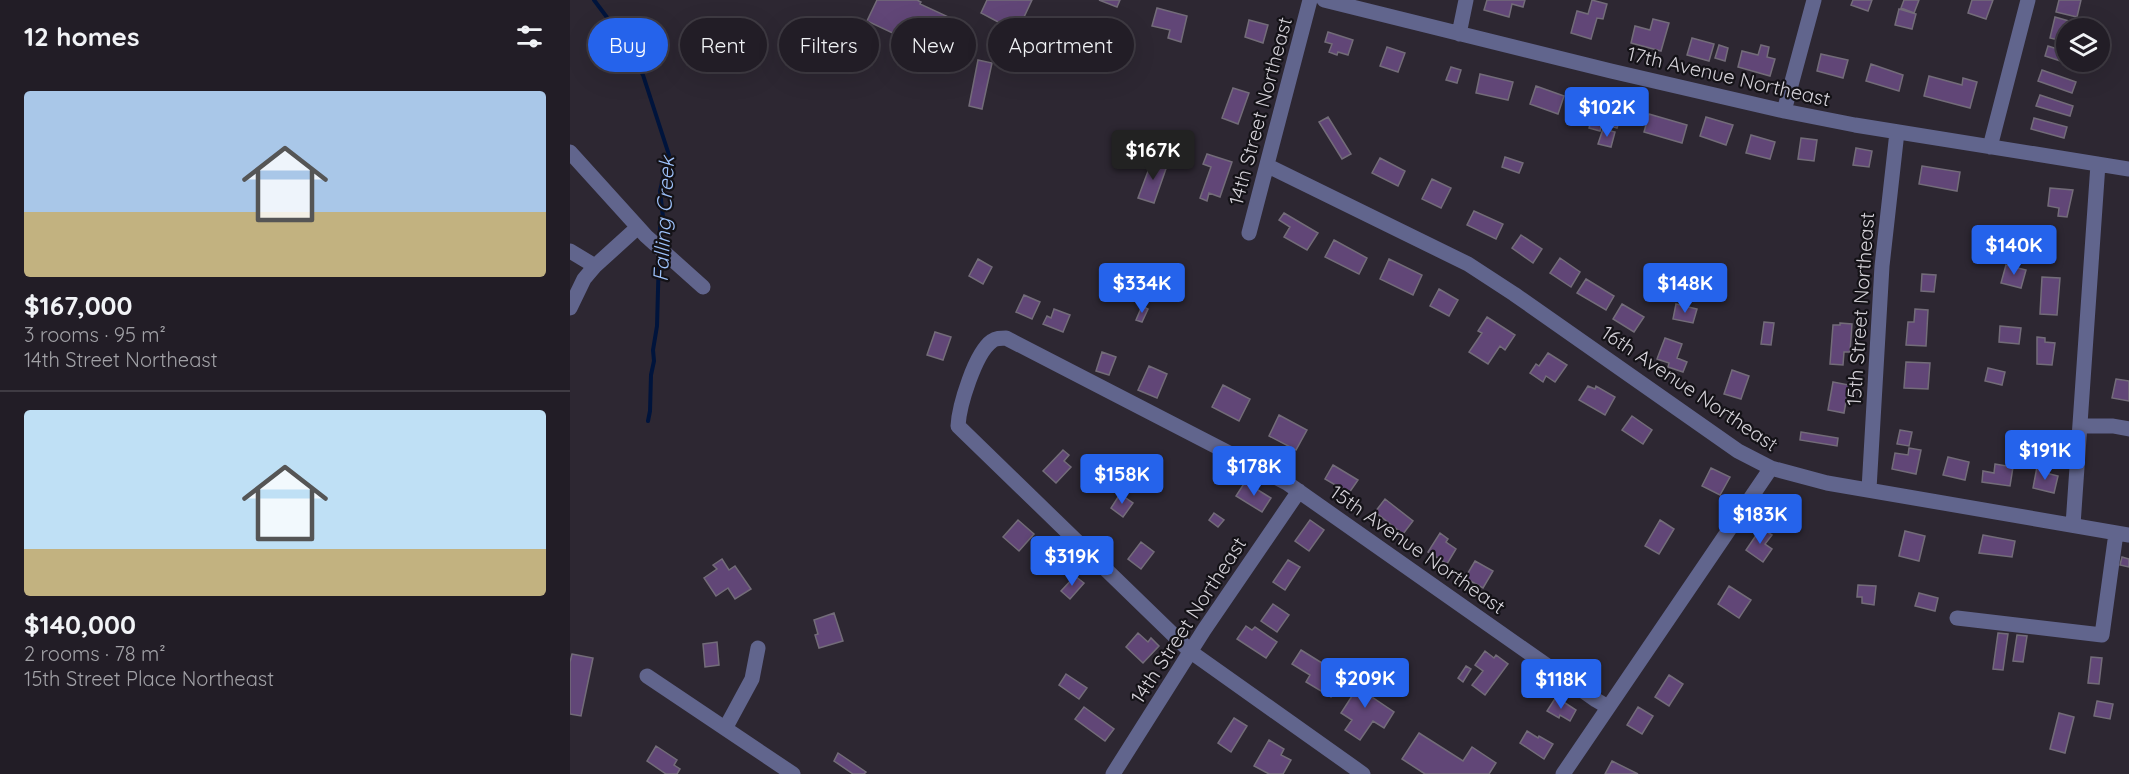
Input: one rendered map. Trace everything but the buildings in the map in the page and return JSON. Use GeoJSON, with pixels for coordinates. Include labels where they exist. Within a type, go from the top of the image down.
{"type":"FeatureCollection","features":[{"type":"Feature","properties":{"kind":"street","name":"14th Street Northeast"},"geometry":{"type":"LineString","coordinates":[[1249,233],[1310,0]]}},
{"type":"Feature","properties":{"kind":"street","name":"17th Avenue Northeast"},"geometry":{"type":"LineString","coordinates":[[1324,0],[1784,111],[1897,132],[2129,169]]}},
{"type":"Feature","properties":{"kind":"street"},"geometry":{"type":"LineString","coordinates":[[1459,34],[1466,0]]}},
{"type":"Feature","properties":{"kind":"street"},"geometry":{"type":"LineString","coordinates":[[1784,111],[1814,0]]}},
{"type":"Feature","properties":{"kind":"street"},"geometry":{"type":"LineString","coordinates":[[1990,147],[2028,0]]}},
{"type":"Feature","properties":{"kind":"street","name":"15th Street Northeast"},"geometry":{"type":"LineString","coordinates":[[1869,489],[1882,266],[1897,132]]}},
{"type":"Feature","properties":{"kind":"street"},"geometry":{"type":"LineString","coordinates":[[570,152],[638,227],[703,287]]}},
{"type":"Feature","properties":{"kind":"street"},"geometry":{"type":"LineString","coordinates":[[2073,525],[2098,164]]}},
{"type":"Feature","properties":{"kind":"street","name":"16th Avenue Northeast"},"geometry":{"type":"LineString","coordinates":[[1268,166],[1468,264],[1738,451],[1771,468],[1827,483],[2123,534]]}},
{"type":"Feature","properties":{"kind":"street"},"geometry":{"type":"LineString","coordinates":[[570,308],[584,279],[638,227]]}},
{"type":"Feature","properties":{"kind":"street"},"geometry":{"type":"LineString","coordinates":[[570,251],[595,266]]}},
{"type":"Feature","properties":{"kind":"street","name":"15th Avenue Northeast"},"geometry":{"type":"LineString","coordinates":[[1191,652],[958,426],[958,411],[962,397],[986,347],[997,338],[1006,338],[1299,491],[1608,707]]}},
{"type":"Feature","properties":{"kind":"street"},"geometry":{"type":"LineString","coordinates":[[2081,426],[2113,426],[2129,429]]}},
{"type":"Feature","properties":{"kind":"street"},"geometry":{"type":"LineString","coordinates":[[1563,774],[1771,468]]}},
{"type":"Feature","properties":{"kind":"street","name":"14th Street Northeast"},"geometry":{"type":"LineString","coordinates":[[1113,774],[1191,652],[1299,491]]}},
{"type":"Feature","properties":{"kind":"street"},"geometry":{"type":"LineString","coordinates":[[1957,618],[2102,635],[2123,534]]}},
{"type":"Feature","properties":{"kind":"street"},"geometry":{"type":"LineString","coordinates":[[726,727],[752,679],[758,648]]}},
{"type":"Feature","properties":{"kind":"street"},"geometry":{"type":"LineString","coordinates":[[1191,652],[1363,774]]}},
{"type":"Feature","properties":{"kind":"street"},"geometry":{"type":"LineString","coordinates":[[647,676],[793,774]]}},
{"type":"Feature","properties":{"kind":"waterway","name":"Falling Creek"},"geometry":{"type":"LineString","coordinates":[[594,0],[615,28],[643,75],[669,155],[660,191],[663,217],[660,224],[660,241]]}},
{"type":"Feature","properties":{"kind":"waterway","name":"Falling Creek"},"geometry":{"type":"LineString","coordinates":[[648,421],[657,326],[659,255]]}}]}
